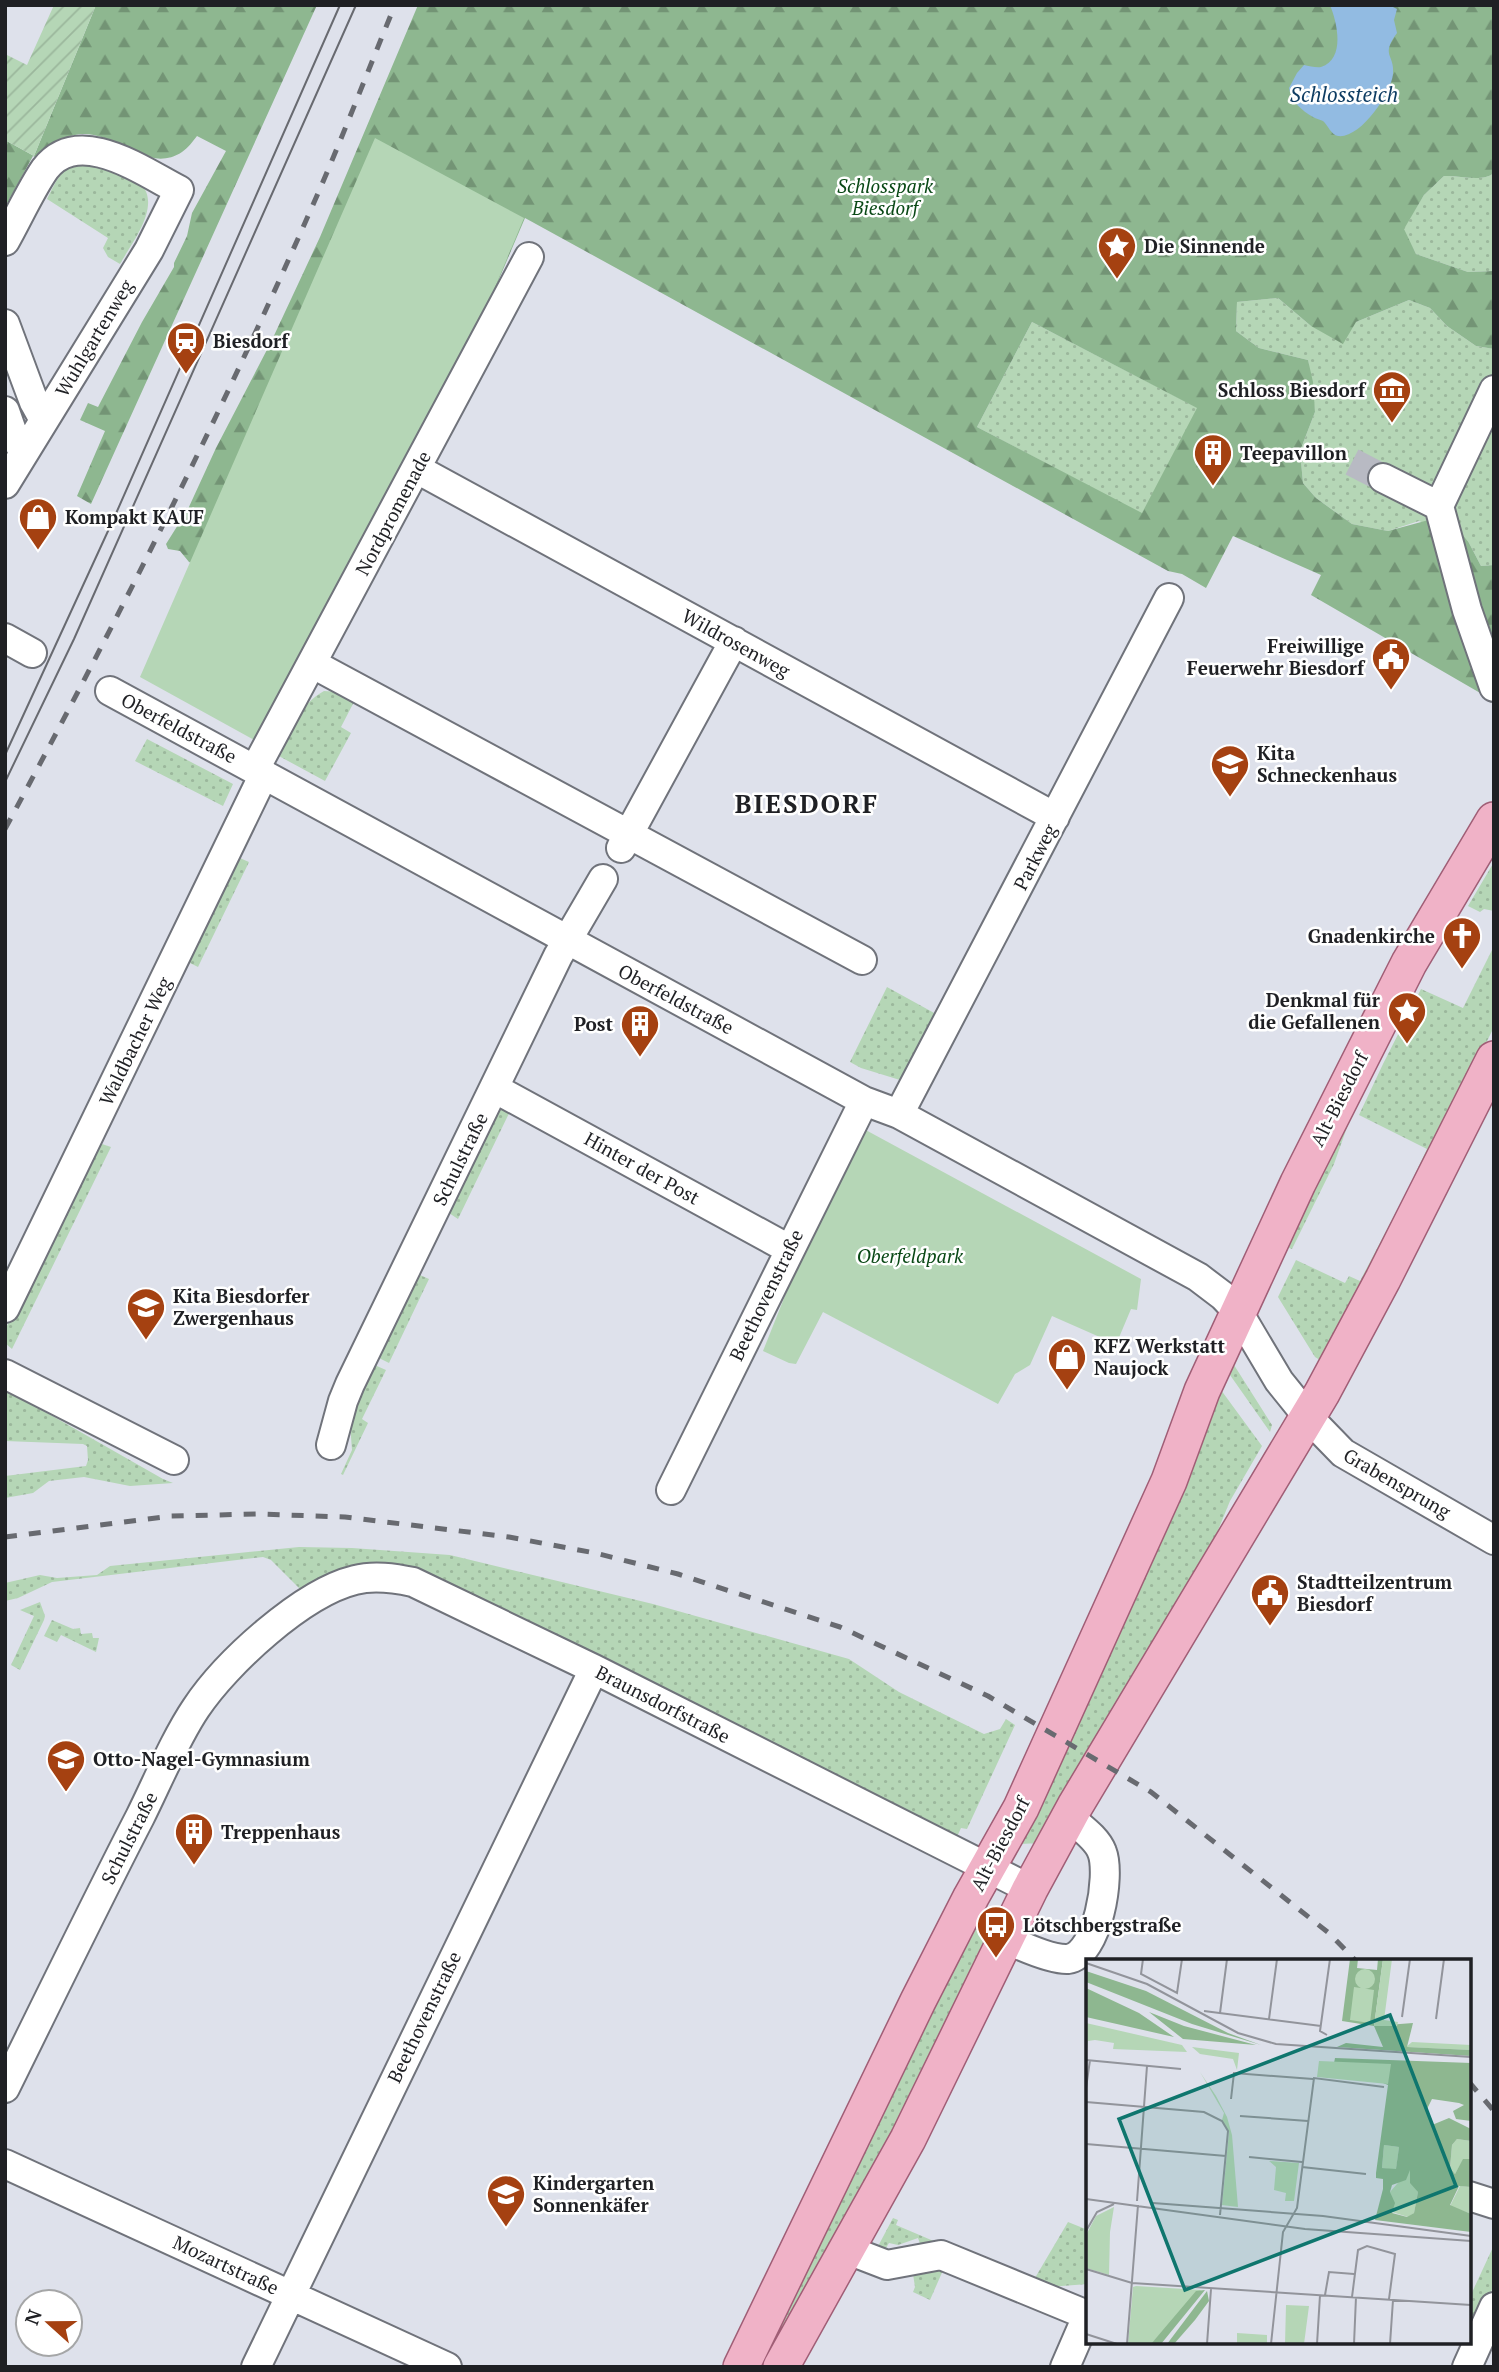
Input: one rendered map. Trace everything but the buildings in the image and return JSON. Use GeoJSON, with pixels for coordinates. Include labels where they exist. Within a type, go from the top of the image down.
{"type":"FeatureCollection","features":[{"type":"Feature","properties":{"kind":"main road","name":"Alt-Biesdorf"},"geometry":{"type":"LineString","coordinates":[[741,2367],[912,2013],[1021,1808],[1164,1493],[1202,1391],[1297,1183],[1409,963],[1494,820]]}},
{"type":"Feature","properties":{"kind":"main road"},"geometry":{"type":"LineString","coordinates":[[781,2367],[908,2139],[1030,1889],[1069,1817],[1308,1418],[1383,1279],[1494,1059]]}},
{"type":"Feature","properties":{"kind":"street","name":"Wuhlgartenweg"},"geometry":{"type":"LineString","coordinates":[[5,242],[46,169],[58,157],[71,152],[86,150],[105,153],[179,190],[149,250],[5,484]]}},
{"type":"Feature","properties":{"kind":"street","name":"Nordpromenade"},"geometry":{"type":"LineString","coordinates":[[260,772],[313,664],[529,257]]}},
{"type":"Feature","properties":{"kind":"street"},"geometry":{"type":"LineString","coordinates":[[5,324],[34,402],[44,420]]}},
{"type":"Feature","properties":{"kind":"street"},"geometry":{"type":"LineString","coordinates":[[1494,390],[1439,506],[1467,610],[1494,687]]}},
{"type":"Feature","properties":{"kind":"street"},"geometry":{"type":"LineString","coordinates":[[5,411],[24,453]]}},
{"type":"Feature","properties":{"kind":"street","name":"Wildrosenweg"},"geometry":{"type":"LineString","coordinates":[[417,469],[1055,817]]}},
{"type":"Feature","properties":{"kind":"street"},"geometry":{"type":"LineString","coordinates":[[1383,478],[1439,506]]}},
{"type":"Feature","properties":{"kind":"street","name":"Parkweg"},"geometry":{"type":"LineString","coordinates":[[899,1114],[1169,598]]}},
{"type":"Feature","properties":{"kind":"street"},"geometry":{"type":"LineString","coordinates":[[5,638],[32,653]]}},
{"type":"Feature","properties":{"kind":"street"},"geometry":{"type":"LineString","coordinates":[[624,842],[734,641]]}},
{"type":"Feature","properties":{"kind":"street"},"geometry":{"type":"LineString","coordinates":[[313,664],[624,842],[862,960]]}},
{"type":"Feature","properties":{"kind":"street","name":"Oberfeldstraße"},"geometry":{"type":"LineString","coordinates":[[110,691],[864,1101],[899,1114],[1198,1277],[1223,1296],[1238,1312]]}},
{"type":"Feature","properties":{"kind":"street","name":"Waldbacher Weg"},"geometry":{"type":"LineString","coordinates":[[5,1308],[260,772]]}},
{"type":"Feature","properties":{"kind":"street","name":"Schulstraße"},"geometry":{"type":"LineString","coordinates":[[331,1445],[350,1384],[494,1088],[568,941],[603,879]]}},
{"type":"Feature","properties":{"kind":"street","name":"Hinter der Post"},"geometry":{"type":"LineString","coordinates":[[494,1088],[789,1249]]}},
{"type":"Feature","properties":{"kind":"street","name":"Beethovenstraße"},"geometry":{"type":"LineString","coordinates":[[671,1490],[864,1101]]}},
{"type":"Feature","properties":{"kind":"street"},"geometry":{"type":"LineString","coordinates":[[1238,1312],[1279,1381],[1308,1418]]}},
{"type":"Feature","properties":{"kind":"street"},"geometry":{"type":"LineString","coordinates":[[5,1374],[174,1460]]}},
{"type":"Feature","properties":{"kind":"street","name":"Grabensprung"},"geometry":{"type":"LineString","coordinates":[[1308,1418],[1343,1454],[1494,1539]]}},
{"type":"Feature","properties":{"kind":"street","name":"Braunsdorfstraße"},"geometry":{"type":"LineString","coordinates":[[290,1615],[319,1594],[343,1584],[369,1578],[396,1578],[413,1582],[594,1669],[1030,1889]]}},
{"type":"Feature","properties":{"kind":"street","name":"Schulstraße"},"geometry":{"type":"LineString","coordinates":[[5,2088],[195,1709],[240,1657],[290,1615]]}},
{"type":"Feature","properties":{"kind":"street","name":"Beethovenstraße"},"geometry":{"type":"LineString","coordinates":[[256,2367],[594,1669]]}},
{"type":"Feature","properties":{"kind":"street"},"geometry":{"type":"LineString","coordinates":[[1006,1939],[1035,1952],[1068,1959],[1079,1955],[1094,1930],[1100,1913],[1106,1864],[1099,1844],[1069,1817]]}},
{"type":"Feature","properties":{"kind":"street","name":"Mozartstraße"},"geometry":{"type":"LineString","coordinates":[[5,2164],[447,2367]]}},
{"type":"Feature","properties":{"kind":"street"},"geometry":{"type":"LineString","coordinates":[[1471,2197],[1494,2204]]}},
{"type":"Feature","properties":{"kind":"street"},"geometry":{"type":"LineString","coordinates":[[848,2250],[887,2265],[941,2255],[1086,2315]]}},
{"type":"Feature","properties":{"kind":"street"},"geometry":{"type":"LineString","coordinates":[[1466,2367],[1494,2307]]}},
{"type":"Feature","properties":{"kind":"street"},"geometry":{"type":"LineString","coordinates":[[1065,2367],[1086,2317]]}},
{"type":"Feature","properties":{"kind":"green space"},"geometry":{"type":"Polygon","coordinates":[[[54,5],[96,5],[34,156],[5,140],[5,54],[27,65],[54,5]]]}},
{"type":"Feature","properties":{"kind":"green space"},"geometry":{"type":"Polygon","coordinates":[[[96,5],[317,5],[91,504],[77,496],[105,431],[80,420],[88,403],[98,407],[174,267],[187,236],[192,213],[226,151],[197,136],[182,152],[165,158],[148,157],[97,136],[79,134],[60,141],[41,160],[33,156],[5,207],[5,140],[34,156],[96,5]]]}},
{"type":"Feature","properties":{"kind":"green space","name":"Schlosspark Biesdorf"},"geometry":{"type":"Polygon","coordinates":[[[418,5],[1494,5],[1494,173],[1483,178],[1444,176],[1424,195],[1404,229],[1416,254],[1468,272],[1494,271],[1494,349],[1476,346],[1447,326],[1430,308],[1409,300],[1356,322],[1343,344],[1311,326],[1278,298],[1237,302],[1236,331],[1259,348],[1308,360],[1315,412],[1300,451],[1303,483],[1316,498],[1352,524],[1388,531],[1447,515],[1469,543],[1481,566],[1494,565],[1494,701],[1311,595],[1321,575],[1233,536],[1206,588],[1182,574],[1168,571],[525,218],[467,354],[196,565],[189,562],[180,551],[168,549],[166,544],[188,509],[320,237],[418,5]],[[1032,322],[977,427],[1142,513],[1197,408],[1032,322]]]}},
{"type":"Feature","properties":{"kind":"green space"},"geometry":{"type":"Polygon","coordinates":[[[375,138],[524,218],[467,354],[256,741],[140,677],[375,138]]]}},
{"type":"Feature","properties":{"kind":"green space"},"geometry":{"type":"Polygon","coordinates":[[[92,160],[138,181],[147,193],[148,203],[142,225],[120,264],[108,257],[103,248],[108,238],[47,199],[63,172],[92,160]]]}},
{"type":"Feature","properties":{"kind":"green space"},"geometry":{"type":"Polygon","coordinates":[[[1494,173],[1494,271],[1468,272],[1416,254],[1403,229],[1424,195],[1444,176],[1483,178],[1494,173]]]}},
{"type":"Feature","properties":{"kind":"green space"},"geometry":{"type":"Polygon","coordinates":[[[1278,298],[1311,326],[1356,322],[1409,300],[1430,308],[1447,326],[1476,346],[1494,349],[1494,565],[1481,566],[1469,543],[1419,521],[1388,531],[1352,524],[1316,498],[1303,483],[1300,451],[1315,412],[1308,360],[1259,348],[1236,331],[1237,302],[1278,298]]]}},
{"type":"Feature","properties":{"kind":"green space"},"geometry":{"type":"Polygon","coordinates":[[[1032,322],[1198,408],[1142,514],[977,427],[1032,322]]]}},
{"type":"Feature","properties":{"kind":"green space"},"geometry":{"type":"Polygon","coordinates":[[[324,691],[339,692],[355,700],[341,727],[351,733],[325,781],[277,755],[301,711],[324,691]]]}},
{"type":"Feature","properties":{"kind":"green space"},"geometry":{"type":"Polygon","coordinates":[[[147,739],[233,784],[223,806],[135,761],[147,739]]]}},
{"type":"Feature","properties":{"kind":"green space"},"geometry":{"type":"Polygon","coordinates":[[[235,856],[249,862],[198,967],[184,960],[235,856]]]}},
{"type":"Feature","properties":{"kind":"green space"},"geometry":{"type":"Polygon","coordinates":[[[1494,862],[1494,911],[1484,909],[1480,912],[1468,906],[1494,862]]]}},
{"type":"Feature","properties":{"kind":"green space"},"geometry":{"type":"Polygon","coordinates":[[[1494,946],[1494,1027],[1421,1174],[1414,1176],[1427,1149],[1359,1115],[1421,989],[1463,1008],[1494,946]]]}},
{"type":"Feature","properties":{"kind":"green space"},"geometry":{"type":"Polygon","coordinates":[[[1428,965],[1356,1102],[1334,1164],[1292,1249],[1287,1247],[1364,1075],[1428,965]]]}},
{"type":"Feature","properties":{"kind":"green space"},"geometry":{"type":"Polygon","coordinates":[[[887,987],[936,1014],[900,1080],[850,1062],[887,987]]]}},
{"type":"Feature","properties":{"kind":"green space"},"geometry":{"type":"Polygon","coordinates":[[[513,1105],[458,1219],[449,1213],[492,1107],[513,1105]]]}},
{"type":"Feature","properties":{"kind":"green space","name":"Oberfeldpark"},"geometry":{"type":"Polygon","coordinates":[[[862,1128],[1141,1279],[1137,1310],[1131,1309],[1115,1347],[1101,1341],[1102,1338],[1052,1316],[1030,1365],[1015,1374],[998,1404],[823,1312],[796,1364],[763,1351],[810,1233],[862,1128]]]}},
{"type":"Feature","properties":{"kind":"green space"},"geometry":{"type":"Polygon","coordinates":[[[96,1142],[111,1147],[12,1349],[5,1343],[5,1330],[96,1142]]]}},
{"type":"Feature","properties":{"kind":"green space"},"geometry":{"type":"Polygon","coordinates":[[[1407,1191],[1409,1192],[1323,1362],[1315,1357],[1278,1297],[1296,1260],[1345,1283],[1349,1276],[1360,1281],[1407,1191]]]}},
{"type":"Feature","properties":{"kind":"green space"},"geometry":{"type":"Polygon","coordinates":[[[413,1272],[429,1279],[389,1363],[373,1355],[413,1272]]]}},
{"type":"Feature","properties":{"kind":"green space"},"geometry":{"type":"Polygon","coordinates":[[[370,1363],[386,1370],[362,1419],[368,1423],[343,1475],[341,1474],[352,1450],[349,1411],[370,1363]]]}},
{"type":"Feature","properties":{"kind":"green space"},"geometry":{"type":"Polygon","coordinates":[[[1234,1365],[1272,1425],[1270,1432],[1230,1375],[1234,1365]]]}},
{"type":"Feature","properties":{"kind":"green space"},"geometry":{"type":"Polygon","coordinates":[[[5,1389],[173,1483],[130,1486],[84,1477],[49,1481],[33,1493],[5,1498],[5,1476],[86,1466],[88,1460],[87,1446],[83,1444],[5,1441],[5,1389]]]}},
{"type":"Feature","properties":{"kind":"green space"},"geometry":{"type":"Polygon","coordinates":[[[1221,1390],[1262,1446],[1230,1501],[1209,1552],[1039,1843],[1021,1844],[1221,1390]]]}},
{"type":"Feature","properties":{"kind":"green space"},"geometry":{"type":"Polygon","coordinates":[[[299,1547],[450,1555],[653,1604],[849,1659],[899,1692],[984,1734],[1000,1729],[1006,1719],[1015,1725],[967,1829],[961,1828],[956,1839],[435,1578],[304,1593],[271,1560],[263,1557],[52,1582],[5,1601],[5,1583],[40,1575],[57,1578],[97,1575],[110,1566],[299,1547]]]}},
{"type":"Feature","properties":{"kind":"green space"},"geometry":{"type":"Polygon","coordinates":[[[40,1602],[44,1620],[20,1670],[11,1665],[34,1616],[20,1610],[40,1602]]]}},
{"type":"Feature","properties":{"kind":"green space"},"geometry":{"type":"Polygon","coordinates":[[[52,1620],[73,1629],[80,1628],[81,1634],[92,1633],[93,1638],[99,1638],[96,1652],[61,1635],[57,1642],[44,1636],[52,1620]]]}},
{"type":"Feature","properties":{"kind":"green space"},"geometry":{"type":"Polygon","coordinates":[[[977,1908],[1001,1919],[903,2116],[764,2367],[753,2367],[977,1908]]]}},
{"type":"Feature","properties":{"kind":"green space"},"geometry":{"type":"Polygon","coordinates":[[[893,2218],[898,2220],[896,2225],[1032,2283],[1068,2222],[1086,2229],[1086,2284],[1035,2288],[923,2252],[918,2238],[898,2245],[889,2243],[881,2256],[875,2252],[893,2218]]]}},
{"type":"Feature","properties":{"kind":"green space"},"geometry":{"type":"Polygon","coordinates":[[[1494,2245],[1494,2285],[1471,2335],[1471,2295],[1494,2245]]]}},
{"type":"Feature","properties":{"kind":"green space"},"geometry":{"type":"Polygon","coordinates":[[[944,2268],[930,2300],[913,2292],[913,2274],[944,2268]]]}},
{"type":"Feature","properties":{"kind":"water","name":"Schlossteich"},"geometry":{"type":"Polygon","coordinates":[[[1330,5],[1389,5],[1397,9],[1394,20],[1397,33],[1389,46],[1393,74],[1387,93],[1365,123],[1347,135],[1338,136],[1333,134],[1323,121],[1301,109],[1289,88],[1304,65],[1321,67],[1329,63],[1334,56],[1338,39],[1330,5]]]}},
{"type":"Feature","properties":{"kind":"tunnel"},"geometry":{"type":"LineString","coordinates":[[1352,462],[1383,478]]}},
{"type":"Feature","properties":{"kind":"tram line"},"geometry":{"type":"LineString","coordinates":[[5,755],[114,518],[340,5]]}},
{"type":"Feature","properties":{"kind":"tram line"},"geometry":{"type":"LineString","coordinates":[[5,782],[74,639],[356,5]]}},
{"type":"Feature","properties":{"kind":"railway"},"geometry":{"type":"LineString","coordinates":[[5,829],[124,602],[237,372],[319,190],[395,5]]}},
{"type":"Feature","properties":{"kind":"railway"},"geometry":{"type":"LineString","coordinates":[[5,1537],[171,1516],[258,1514],[345,1517],[509,1537],[595,1553],[678,1574],[840,1627],[988,1696],[1151,1792],[1330,1934],[1354,1959]]}},
{"type":"Feature","properties":{"kind":"railway"},"geometry":{"type":"LineString","coordinates":[[1471,2084],[1494,2111]]}},
{"type":"Feature","properties":{"kind":"place","name":"Die Sinnende"},"geometry":{"type":"Point","coordinates":[1117,280]}},
{"type":"Feature","properties":{"kind":"place","name":"Biesdorf"},"geometry":{"type":"Point","coordinates":[186,375]}},
{"type":"Feature","properties":{"kind":"place","name":"Schloss Biesdorf"},"geometry":{"type":"Point","coordinates":[1392,424]}},
{"type":"Feature","properties":{"kind":"place","name":"Teepavillon"},"geometry":{"type":"Point","coordinates":[1213,487]}},
{"type":"Feature","properties":{"kind":"place","name":"Kompakt KAUF"},"geometry":{"type":"Point","coordinates":[38,551]}},
{"type":"Feature","properties":{"kind":"place","name":"Freiwillige Feuerwehr Biesdorf"},"geometry":{"type":"Point","coordinates":[1391,691]}},
{"type":"Feature","properties":{"kind":"place","name":"Kita Schneckenhaus"},"geometry":{"type":"Point","coordinates":[1230,798]}},
{"type":"Feature","properties":{"kind":"place","name":"Gnadenkirche"},"geometry":{"type":"Point","coordinates":[1462,970]}},
{"type":"Feature","properties":{"kind":"place","name":"Denkmal für die Gefallenen"},"geometry":{"type":"Point","coordinates":[1407,1045]}},
{"type":"Feature","properties":{"kind":"place","name":"Post"},"geometry":{"type":"Point","coordinates":[640,1058]}},
{"type":"Feature","properties":{"kind":"place","name":"Kita Biesdorfer Zwergenhaus"},"geometry":{"type":"Point","coordinates":[146,1341]}},
{"type":"Feature","properties":{"kind":"place","name":"KFZ Werkstatt Naujock"},"geometry":{"type":"Point","coordinates":[1067,1391]}},
{"type":"Feature","properties":{"kind":"place","name":"Stadtteilzentrum Biesdorf"},"geometry":{"type":"Point","coordinates":[1270,1627]}},
{"type":"Feature","properties":{"kind":"place","name":"Otto-Nagel-Gymnasium"},"geometry":{"type":"Point","coordinates":[66,1793]}},
{"type":"Feature","properties":{"kind":"place","name":"Treppenhaus"},"geometry":{"type":"Point","coordinates":[194,1866]}},
{"type":"Feature","properties":{"kind":"place","name":"Lötschbergstraße"},"geometry":{"type":"Point","coordinates":[996,1959]}},
{"type":"Feature","properties":{"kind":"place","name":"Kindergarten Sonnenkäfer"},"geometry":{"type":"Point","coordinates":[506,2228]}},
{"type":"Feature","properties":{"kind":"district","name":"BIESDORF"},"geometry":{"type":"Point","coordinates":[807,804]}}]}
